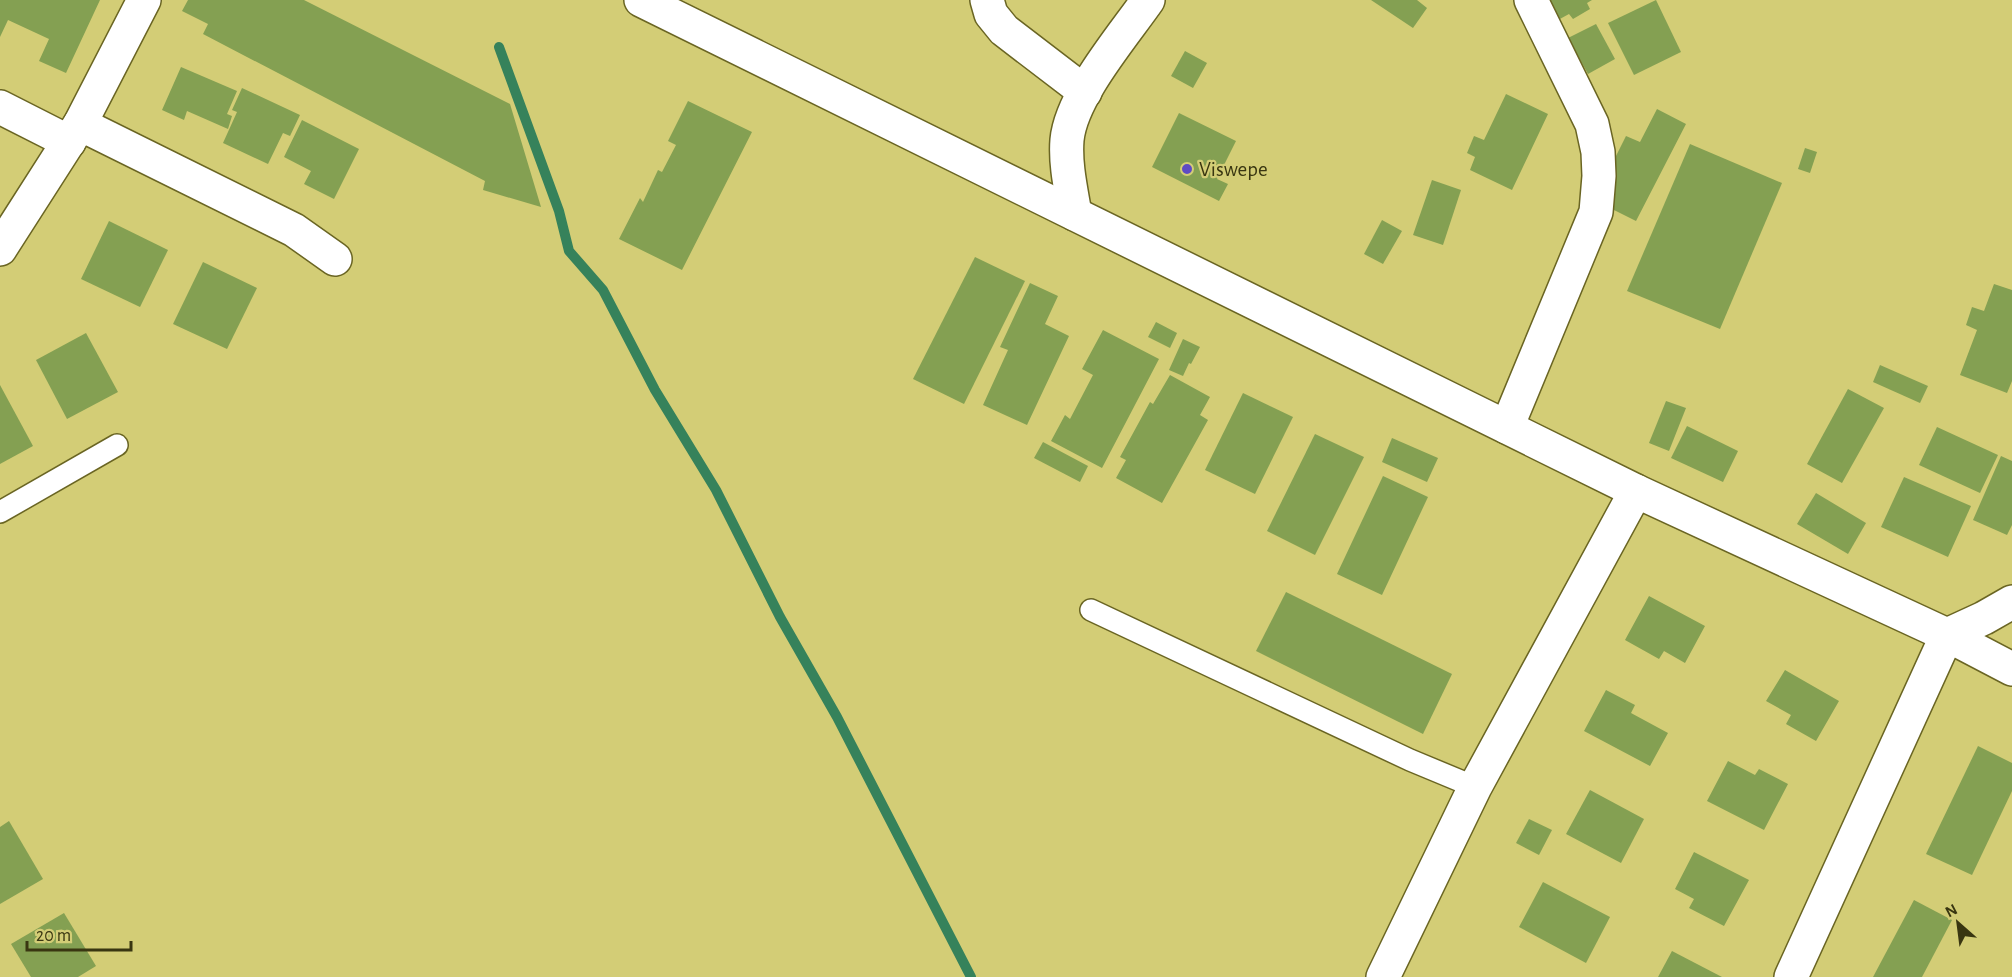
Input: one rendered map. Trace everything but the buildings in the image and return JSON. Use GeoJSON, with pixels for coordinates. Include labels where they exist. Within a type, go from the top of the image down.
{"type":"FeatureCollection","features":[{"type":"Feature","properties":{"kind":"street"},"geometry":{"type":"LineString","coordinates":[[0,249],[75,133],[144,0]]}},
{"type":"Feature","properties":{"kind":"street"},"geometry":{"type":"LineString","coordinates":[[641,0],[1636,491],[1947,635],[2012,669]]}},
{"type":"Feature","properties":{"kind":"street"},"geometry":{"type":"LineString","coordinates":[[987,0],[991,14],[1004,30],[1085,92]]}},
{"type":"Feature","properties":{"kind":"street"},"geometry":{"type":"LineString","coordinates":[[1075,214],[1068,176],[1067,139],[1076,106],[1148,0]]}},
{"type":"Feature","properties":{"kind":"street"},"geometry":{"type":"LineString","coordinates":[[1507,427],[1596,212],[1599,177],[1598,152],[1592,124],[1531,0]]}},
{"type":"Feature","properties":{"kind":"street"},"geometry":{"type":"LineString","coordinates":[[0,107],[75,133],[294,230],[335,259]]}},
{"type":"Feature","properties":{"kind":"street"},"geometry":{"type":"LineString","coordinates":[[1383,977],[1475,786],[1636,491]]}},
{"type":"Feature","properties":{"kind":"street"},"geometry":{"type":"LineString","coordinates":[[1791,977],[1947,635],[2012,602]]}},
{"type":"Feature","properties":{"kind":"lane"},"geometry":{"type":"LineString","coordinates":[[0,512],[117,445]]}},
{"type":"Feature","properties":{"kind":"lane"},"geometry":{"type":"LineString","coordinates":[[1090,610],[1410,760],[1475,786]]}},
{"type":"Feature","properties":{"kind":"waterway"},"geometry":{"type":"LineString","coordinates":[[499,47],[559,211],[569,251],[603,290],[655,390],[716,490],[780,617],[837,717],[971,977]]}},
{"type":"Feature","properties":{"kind":"place","name":"Viswepe"},"geometry":{"type":"Point","coordinates":[1187,169]}}]}
